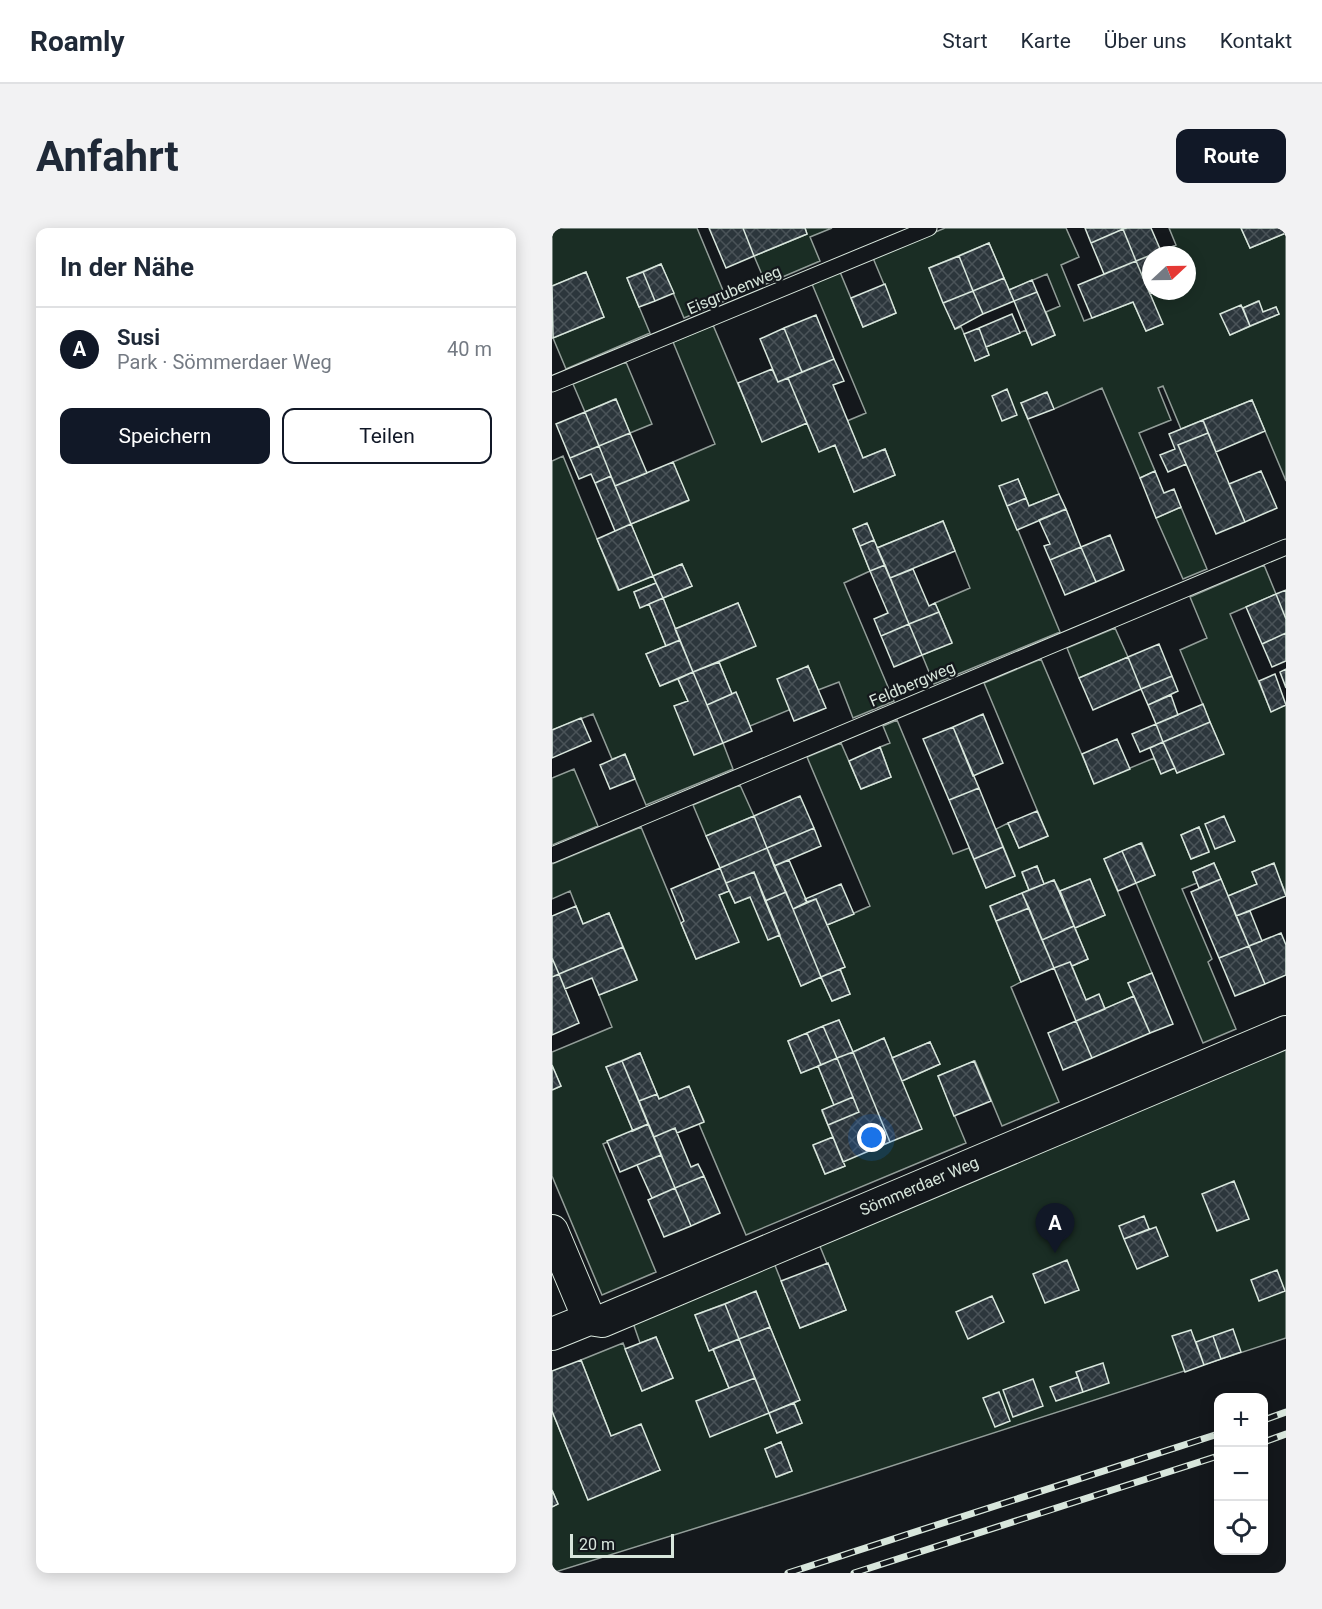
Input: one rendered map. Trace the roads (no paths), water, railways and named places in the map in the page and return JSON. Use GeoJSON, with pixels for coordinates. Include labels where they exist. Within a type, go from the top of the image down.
{"type":"FeatureCollection","features":[{"type":"Feature","properties":{"kind":"street","name":"Sömmerdaer Weg"},"geometry":{"type":"LineString","coordinates":[[552,1334],[589,1319],[602,1321],[1286,1032]]}},
{"type":"Feature","properties":{"kind":"street"},"geometry":{"type":"LineString","coordinates":[[552,1231],[589,1319]]}},
{"type":"Feature","properties":{"kind":"lane","name":"Eisgrubenweg"},"geometry":{"type":"LineString","coordinates":[[552,384],[929,228]]}},
{"type":"Feature","properties":{"kind":"lane","name":"Feldbergweg"},"geometry":{"type":"LineString","coordinates":[[552,855],[1286,547]]}},
{"type":"Feature","properties":{"kind":"railway"},"geometry":{"type":"LineString","coordinates":[[1268,1419],[1286,1412]]}},
{"type":"Feature","properties":{"kind":"railway"},"geometry":{"type":"LineString","coordinates":[[1268,1441],[1286,1434]]}},
{"type":"Feature","properties":{"kind":"railway"},"geometry":{"type":"LineString","coordinates":[[788,1573],[1214,1435]]}},
{"type":"Feature","properties":{"kind":"railway"},"geometry":{"type":"LineString","coordinates":[[854,1573],[1214,1457]]}},
{"type":"Feature","properties":{"kind":"place","name":"Susi"},"geometry":{"type":"Point","coordinates":[1055,1253]}}]}
